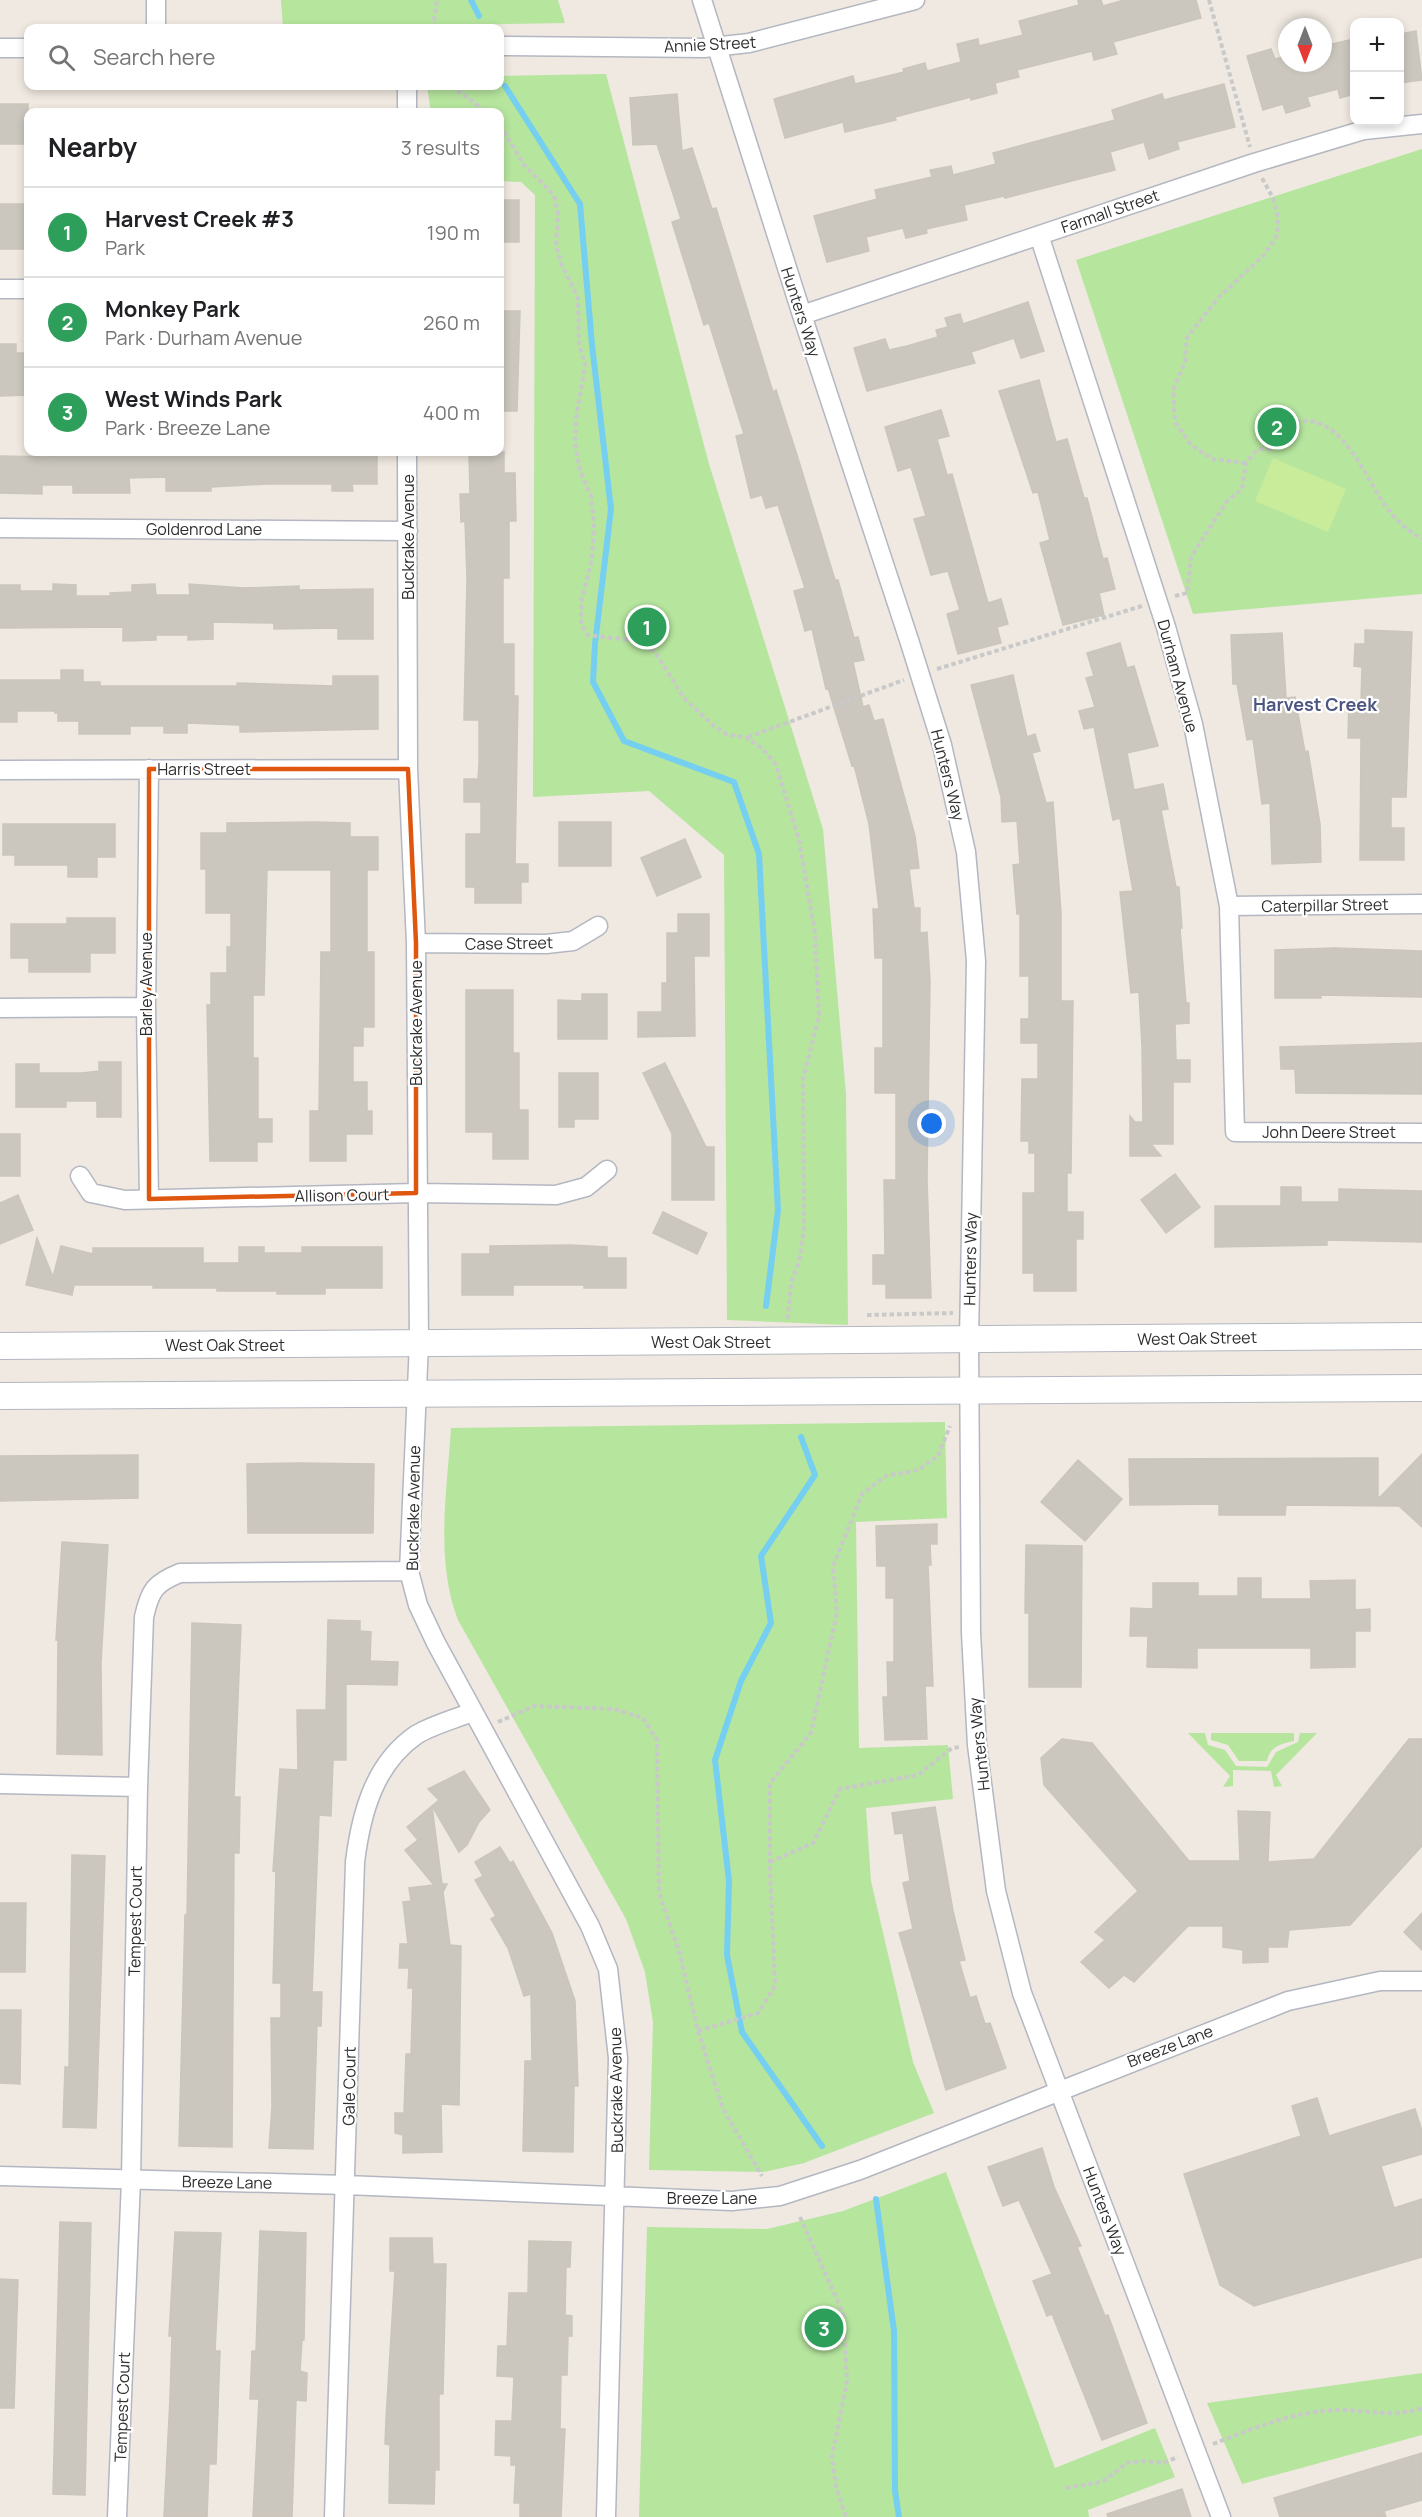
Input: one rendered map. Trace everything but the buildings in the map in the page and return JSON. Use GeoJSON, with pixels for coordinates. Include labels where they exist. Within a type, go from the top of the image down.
{"type":"FeatureCollection","features":[{"type":"Feature","properties":{"kind":"main road","name":"West Oak Street"},"geometry":{"type":"LineString","coordinates":[[0,1346],[419,1343],[962,1331],[1422,1336]]}},
{"type":"Feature","properties":{"kind":"main road"},"geometry":{"type":"LineString","coordinates":[[0,1396],[1422,1388]]}},
{"type":"Feature","properties":{"kind":"street"},"geometry":{"type":"LineString","coordinates":[[156,0],[156,24]]}},
{"type":"Feature","properties":{"kind":"street","name":"Hunters Way"},"geometry":{"type":"LineString","coordinates":[[702,0],[942,745],[963,841],[976,961],[962,1331],[969,1391],[971,1633],[977,1745],[996,1891],[1022,1993],[1221,2517]]}},
{"type":"Feature","properties":{"kind":"street","name":"Annie Street"},"geometry":{"type":"LineString","coordinates":[[504,46],[717,47],[772,39],[915,0]]}},
{"type":"Feature","properties":{"kind":"street"},"geometry":{"type":"LineString","coordinates":[[0,48],[24,48]]}},
{"type":"Feature","properties":{"kind":"street"},"geometry":{"type":"LineString","coordinates":[[407,90],[407,108]]}},
{"type":"Feature","properties":{"kind":"street","name":"Farmall Street"},"geometry":{"type":"LineString","coordinates":[[802,315],[1254,163],[1364,130],[1422,124]]}},
{"type":"Feature","properties":{"kind":"street","name":"Durham Avenue"},"geometry":{"type":"LineString","coordinates":[[1039,235],[1158,601],[1193,724],[1229,906],[1235,1132]]}},
{"type":"Feature","properties":{"kind":"street"},"geometry":{"type":"LineString","coordinates":[[0,289],[24,289]]}},
{"type":"Feature","properties":{"kind":"street","name":"Buckrake Avenue"},"geometry":{"type":"LineString","coordinates":[[407,456],[408,769],[416,943],[416,1193],[419,1343],[409,1571],[418,1605],[472,1712],[590,1926],[608,1969],[618,2058],[606,2517]]}},
{"type":"Feature","properties":{"kind":"street","name":"Goldenrod Lane"},"geometry":{"type":"LineString","coordinates":[[0,528],[408,531]]}},
{"type":"Feature","properties":{"kind":"street","name":"Barley Avenue"},"geometry":{"type":"LineString","coordinates":[[148,769],[146,1007],[148,1199]]}},
{"type":"Feature","properties":{"kind":"street","name":"Harris Street"},"geometry":{"type":"LineString","coordinates":[[0,770],[408,769]]}},
{"type":"Feature","properties":{"kind":"street","name":"Caterpillar Street"},"geometry":{"type":"LineString","coordinates":[[1229,906],[1422,904]]}},
{"type":"Feature","properties":{"kind":"street","name":"Case Street"},"geometry":{"type":"LineString","coordinates":[[416,943],[546,944],[573,941],[598,926]]}},
{"type":"Feature","properties":{"kind":"street"},"geometry":{"type":"LineString","coordinates":[[0,1008],[146,1007]]}},
{"type":"Feature","properties":{"kind":"street","name":"John Deere Street"},"geometry":{"type":"LineString","coordinates":[[1235,1132],[1422,1132]]}},
{"type":"Feature","properties":{"kind":"street","name":"Allison Court"},"geometry":{"type":"LineString","coordinates":[[80,1176],[91,1193],[114,1199],[416,1193],[555,1195],[586,1186],[607,1170]]}},
{"type":"Feature","properties":{"kind":"street","name":"Tempest Court"},"geometry":{"type":"LineString","coordinates":[[117,2517],[131,2180],[138,1787],[144,1617],[148,1599],[160,1581],[180,1573],[409,1571]]}},
{"type":"Feature","properties":{"kind":"street","name":"Gale Court"},"geometry":{"type":"LineString","coordinates":[[334,2517],[355,1862],[359,1829],[367,1799],[397,1750],[418,1734],[472,1712]]}},
{"type":"Feature","properties":{"kind":"street"},"geometry":{"type":"LineString","coordinates":[[0,1784],[138,1787]]}},
{"type":"Feature","properties":{"kind":"street","name":"Breeze Lane"},"geometry":{"type":"LineString","coordinates":[[0,2176],[346,2185],[732,2201],[780,2196],[860,2170],[1288,2001],[1380,1981],[1422,1981]]}},
{"type":"Feature","properties":{"kind":"path"},"geometry":{"type":"LineString","coordinates":[[434,24],[437,0]]}},
{"type":"Feature","properties":{"kind":"path"},"geometry":{"type":"LineString","coordinates":[[1209,0],[1254,163],[1273,198],[1278,217],[1277,235],[1264,255],[1219,297],[1187,337],[1185,362],[1173,390],[1175,422],[1191,445],[1212,459],[1246,463]]}},
{"type":"Feature","properties":{"kind":"path"},"geometry":{"type":"LineString","coordinates":[[457,90],[481,108]]}},
{"type":"Feature","properties":{"kind":"path"},"geometry":{"type":"LineString","coordinates":[[504,132],[524,165],[554,195],[558,214],[556,246],[561,264],[578,297],[579,344],[585,365],[576,419],[575,443],[580,471],[591,496],[594,524],[592,559],[582,603],[581,625],[588,635],[638,641],[655,652],[684,698],[714,726],[726,734],[747,738],[763,749],[776,765],[799,840],[815,933],[819,1016],[803,1079],[804,1229],[799,1262],[791,1283],[788,1317],[800,1316]]}},
{"type":"Feature","properties":{"kind":"path"},"geometry":{"type":"LineString","coordinates":[[747,738],[920,675],[1187,593],[1191,557],[1227,501],[1242,489],[1246,463],[1258,449],[1270,449],[1273,435],[1293,422],[1315,422],[1333,430],[1354,455],[1386,507],[1406,530],[1422,539]]}},
{"type":"Feature","properties":{"kind":"path"},"geometry":{"type":"LineString","coordinates":[[860,1315],[955,1313],[962,1331]]}},
{"type":"Feature","properties":{"kind":"path"},"geometry":{"type":"LineString","coordinates":[[698,2031],[758,2013],[775,1986],[770,1862],[770,1784],[811,1733],[837,1612],[833,1566],[862,1494],[886,1476],[918,1470],[938,1456],[953,1418]]}},
{"type":"Feature","properties":{"kind":"path"},"geometry":{"type":"LineString","coordinates":[[483,1731],[534,1706],[614,1709],[643,1718],[657,1740],[659,1893],[679,1951],[698,2031],[723,2109],[762,2176]]}},
{"type":"Feature","properties":{"kind":"path"},"geometry":{"type":"LineString","coordinates":[[770,1862],[813,1843],[840,1789],[918,1775],[952,1748],[977,1745]]}},
{"type":"Feature","properties":{"kind":"path"},"geometry":{"type":"LineString","coordinates":[[800,2217],[843,2313],[848,2381],[832,2457],[836,2487],[846,2517]]}},
{"type":"Feature","properties":{"kind":"path"},"geometry":{"type":"LineString","coordinates":[[1066,2488],[1102,2482],[1127,2463],[1143,2461],[1163,2463],[1284,2417],[1338,2410],[1406,2414],[1422,2408]]}},
{"type":"Feature","properties":{"kind":"highlighted area"},"geometry":{"type":"Polygon","coordinates":[[[149,769],[408,769],[416,943],[416,1193],[149,1199],[149,769]]]}},
{"type":"Feature","properties":{"kind":"green space"},"geometry":{"type":"Polygon","coordinates":[[[281,0],[558,0],[565,23],[504,24],[283,24],[281,0]]]}},
{"type":"Feature","properties":{"kind":"green space"},"geometry":{"type":"Polygon","coordinates":[[[606,74],[709,464],[823,829],[846,1094],[848,1325],[727,1320],[724,855],[649,791],[533,797],[535,195],[521,182],[504,181],[504,108],[430,108],[428,90],[504,90],[504,76],[606,74]]]}},
{"type":"Feature","properties":{"kind":"green space"},"geometry":{"type":"Polygon","coordinates":[[[1422,149],[1422,594],[1193,614],[1076,260],[1422,149]]]}},
{"type":"Feature","properties":{"kind":"green space"},"geometry":{"type":"Polygon","coordinates":[[[1273,458],[1346,489],[1328,532],[1255,501],[1273,458]]]}},
{"type":"Feature","properties":{"kind":"green space"},"geometry":{"type":"Polygon","coordinates":[[[945,1422],[947,1518],[856,1522],[859,1748],[948,1745],[953,1799],[866,1808],[871,1881],[913,2062],[934,2113],[804,2163],[764,2172],[649,2170],[653,2022],[645,1972],[626,1919],[458,1620],[447,1574],[444,1526],[451,1428],[945,1422]]]}},
{"type":"Feature","properties":{"kind":"green space"},"geometry":{"type":"Polygon","coordinates":[[[1188,1733],[1205,1733],[1208,1745],[1225,1750],[1236,1766],[1267,1767],[1276,1752],[1298,1742],[1300,1733],[1317,1733],[1276,1775],[1282,1786],[1274,1787],[1271,1771],[1233,1770],[1233,1786],[1223,1787],[1230,1776],[1188,1733]]]}},
{"type":"Feature","properties":{"kind":"green space"},"geometry":{"type":"Polygon","coordinates":[[[1211,1733],[1294,1733],[1294,1741],[1273,1749],[1267,1761],[1239,1761],[1228,1745],[1211,1740],[1211,1733]]]}},
{"type":"Feature","properties":{"kind":"green space"},"geometry":{"type":"Polygon","coordinates":[[[946,2172],[1055,2468],[1155,2428],[1175,2477],[1088,2510],[1089,2517],[639,2517],[647,2227],[767,2229],[843,2211],[946,2172]]]}},
{"type":"Feature","properties":{"kind":"green space"},"geometry":{"type":"Polygon","coordinates":[[[1422,2373],[1422,2435],[1242,2484],[1207,2403],[1422,2373]]]}},
{"type":"Feature","properties":{"kind":"waterway"},"geometry":{"type":"LineString","coordinates":[[471,0],[479,16]]}},
{"type":"Feature","properties":{"kind":"waterway"},"geometry":{"type":"LineString","coordinates":[[505,86],[580,204],[592,345],[611,509],[595,644],[593,682],[624,741],[734,782],[759,854],[778,1210],[766,1306]]}},
{"type":"Feature","properties":{"kind":"waterway"},"geometry":{"type":"LineString","coordinates":[[801,1437],[815,1475],[761,1556],[771,1623],[741,1681],[715,1760],[729,1881],[727,1955],[742,2032],[822,2146]]}},
{"type":"Feature","properties":{"kind":"waterway"},"geometry":{"type":"LineString","coordinates":[[876,2199],[894,2331],[895,2491],[899,2517]]}},
{"type":"Feature","properties":{"kind":"place","name":"Monkey Park"},"geometry":{"type":"Point","coordinates":[1277,427]}},
{"type":"Feature","properties":{"kind":"place","name":"Harvest Creek #3"},"geometry":{"type":"Point","coordinates":[647,627]}},
{"type":"Feature","properties":{"kind":"place","name":"West Winds Park"},"geometry":{"type":"Point","coordinates":[824,2328]}},
{"type":"Feature","properties":{"kind":"district","name":"Harvest Creek"},"geometry":{"type":"Point","coordinates":[1315,704]}}]}
